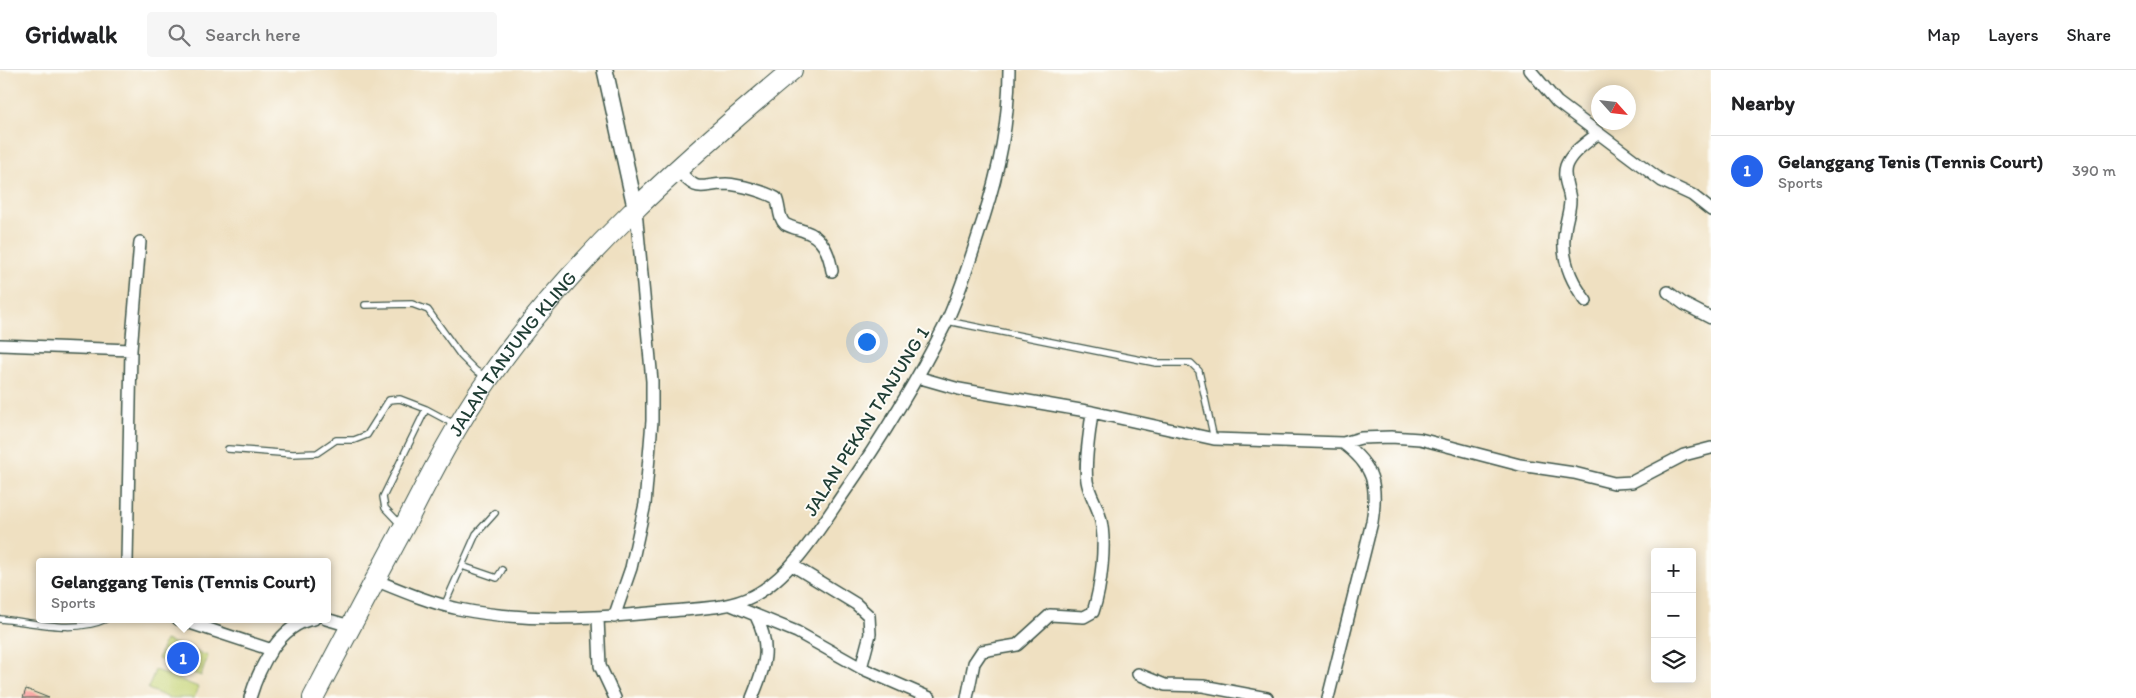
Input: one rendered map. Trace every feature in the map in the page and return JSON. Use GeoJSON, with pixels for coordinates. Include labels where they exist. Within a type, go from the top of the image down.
{"type":"FeatureCollection","features":[{"type":"Feature","properties":{"kind":"highway","name":"JALAN TANJUNG KLING"},"geometry":{"type":"LineString","coordinates":[[313,698],[458,426],[489,378],[550,299],[636,211],[678,170],[792,70]]}},
{"type":"Feature","properties":{"kind":"street"},"geometry":{"type":"LineString","coordinates":[[605,70],[636,211],[652,381],[652,420],[645,504],[631,568],[614,617]]}},
{"type":"Feature","properties":{"kind":"street","name":"JALAN PEKAN TANJUNG 1"},"geometry":{"type":"LineString","coordinates":[[375,580],[444,606],[490,614],[614,617],[731,605],[755,595],[792,565],[809,544],[865,462],[917,377],[947,321],[975,245],[1001,160],[1006,130],[1009,70]]}},
{"type":"Feature","properties":{"kind":"street"},"geometry":{"type":"LineString","coordinates":[[1530,70],[1557,102],[1662,181],[1692,195],[1711,210]]}},
{"type":"Feature","properties":{"kind":"street"},"geometry":{"type":"LineString","coordinates":[[1586,301],[1572,279],[1563,254],[1563,239],[1570,211],[1570,199],[1564,177],[1566,166],[1573,154],[1598,133]]}},
{"type":"Feature","properties":{"kind":"street"},"geometry":{"type":"LineString","coordinates":[[678,170],[694,186],[703,188],[727,184],[776,198],[781,218],[786,224],[810,232],[822,243],[830,258],[832,271]]}},
{"type":"Feature","properties":{"kind":"street"},"geometry":{"type":"LineString","coordinates":[[127,558],[130,350],[140,242]]}},
{"type":"Feature","properties":{"kind":"street"},"geometry":{"type":"LineString","coordinates":[[1668,292],[1684,304],[1711,318]]}},
{"type":"Feature","properties":{"kind":"street"},"geometry":{"type":"LineString","coordinates":[[0,345],[130,350]]}},
{"type":"Feature","properties":{"kind":"street"},"geometry":{"type":"LineString","coordinates":[[917,377],[959,390],[1092,412],[1214,439],[1343,443],[1361,438],[1420,439],[1520,464],[1574,473],[1614,483],[1632,482],[1684,455],[1711,448]]}},
{"type":"Feature","properties":{"kind":"street"},"geometry":{"type":"LineString","coordinates":[[967,698],[974,663],[982,651],[1017,645],[1050,615],[1084,617],[1093,612],[1103,555],[1103,532],[1100,516],[1089,494],[1086,479],[1092,412]]}},
{"type":"Feature","properties":{"kind":"street"},"geometry":{"type":"LineString","coordinates":[[1328,698],[1372,522],[1375,502],[1374,483],[1368,467],[1358,454],[1343,443]]}},
{"type":"Feature","properties":{"kind":"street"},"geometry":{"type":"LineString","coordinates":[[792,565],[856,604],[868,616],[870,634],[861,668]]}},
{"type":"Feature","properties":{"kind":"street"},"geometry":{"type":"LineString","coordinates":[[731,605],[797,632],[861,668],[930,698]]}},
{"type":"Feature","properties":{"kind":"street"},"geometry":{"type":"LineString","coordinates":[[752,698],[765,662],[767,647],[764,632],[756,616]]}},
{"type":"Feature","properties":{"kind":"street"},"geometry":{"type":"LineString","coordinates":[[598,618],[600,666],[615,698]]}},
{"type":"Feature","properties":{"kind":"street"},"geometry":{"type":"LineString","coordinates":[[331,620],[350,626]]}},
{"type":"Feature","properties":{"kind":"street"},"geometry":{"type":"LineString","coordinates":[[190,623],[272,650]]}},
{"type":"Feature","properties":{"kind":"street"},"geometry":{"type":"LineString","coordinates":[[250,698],[272,650],[294,627],[304,623]]}},
{"type":"Feature","properties":{"kind":"street"},"geometry":{"type":"LineString","coordinates":[[1138,674],[1165,685],[1202,686],[1267,698]]}},
{"type":"Feature","properties":{"kind":"lane"},"geometry":{"type":"LineString","coordinates":[[365,305],[412,304],[428,310],[435,317],[461,356],[476,371],[489,378]]}},
{"type":"Feature","properties":{"kind":"lane"},"geometry":{"type":"LineString","coordinates":[[947,321],[1156,363],[1191,363],[1199,371],[1214,439]]}},
{"type":"Feature","properties":{"kind":"lane"},"geometry":{"type":"LineString","coordinates":[[228,449],[293,454],[317,453],[336,440],[354,440],[367,435],[389,400],[400,399],[426,409],[458,426]]}},
{"type":"Feature","properties":{"kind":"lane"},"geometry":{"type":"LineString","coordinates":[[403,527],[385,508],[383,497],[426,409]]}},
{"type":"Feature","properties":{"kind":"lane"},"geometry":{"type":"LineString","coordinates":[[444,606],[476,534],[495,513]]}},
{"type":"Feature","properties":{"kind":"lane"},"geometry":{"type":"LineString","coordinates":[[462,566],[497,578],[502,570]]}},
{"type":"Feature","properties":{"kind":"lane"},"geometry":{"type":"LineString","coordinates":[[0,619],[36,623]]}},
{"type":"Feature","properties":{"kind":"lane"},"geometry":{"type":"LineString","coordinates":[[39,623],[69,626],[94,623]]}},
{"type":"Feature","properties":{"kind":"green space"},"geometry":{"type":"Polygon","coordinates":[[[165,640],[208,656],[201,676],[158,659],[165,640]]]}},
{"type":"Feature","properties":{"kind":"green space"},"geometry":{"type":"Polygon","coordinates":[[[155,670],[198,687],[194,698],[169,698],[148,689],[155,670]]]}},
{"type":"Feature","properties":{"kind":"building"},"geometry":{"type":"Polygon","coordinates":[[[26,689],[49,698],[23,698],[26,689]]]}},
{"type":"Feature","properties":{"kind":"place","name":"Gelanggang Tenis (Tennis Court)"},"geometry":{"type":"Point","coordinates":[183,658]}}]}
